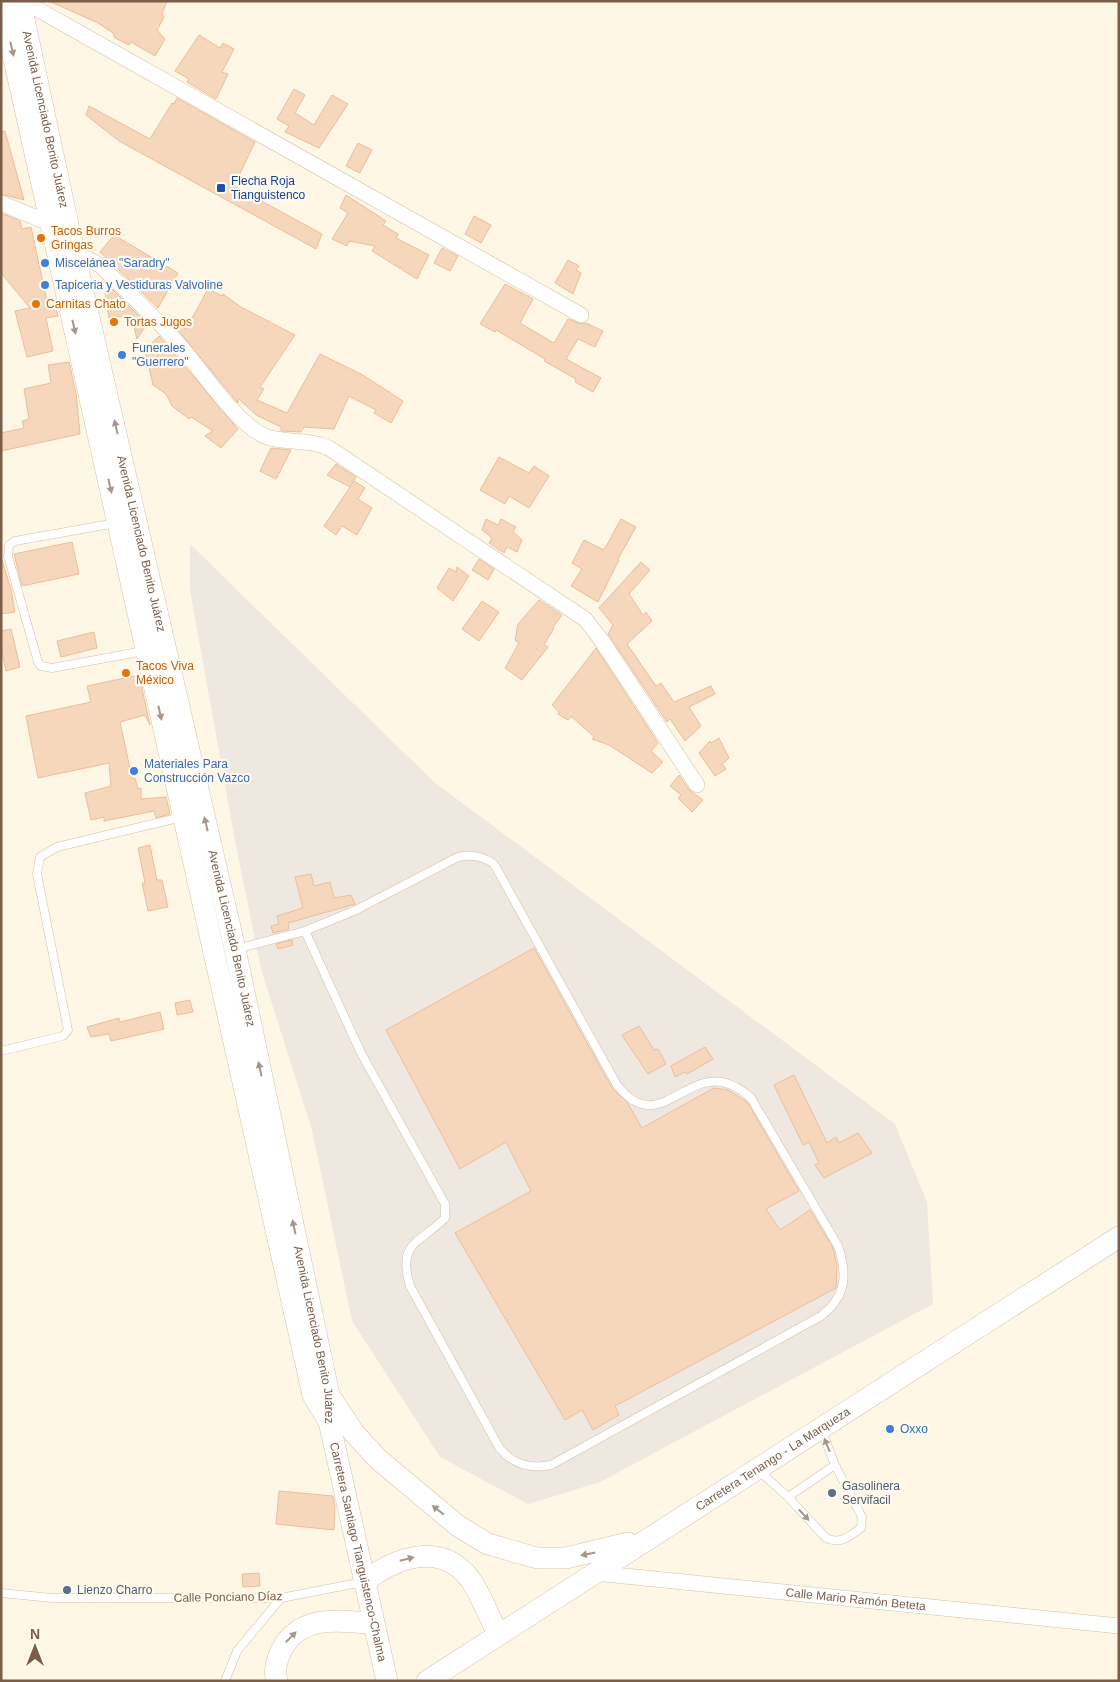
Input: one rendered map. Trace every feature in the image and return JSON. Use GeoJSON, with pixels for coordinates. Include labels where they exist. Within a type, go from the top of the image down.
{"type":"FeatureCollection","features":[{"type":"Feature","properties":{"kind":"main road","name":"Avenida Licenciado Benito Juárez"},"geometry":{"type":"LineString","coordinates":[[1,1],[51,224],[67,257]]}},
{"type":"Feature","properties":{"kind":"main road","name":"Avenida Licenciado Benito Juárez"},"geometry":{"type":"LineString","coordinates":[[21,1],[67,257],[128,521],[155,648],[329,1395],[329,1421]]}},
{"type":"Feature","properties":{"kind":"main road","name":"Avenida Licenciado Benito Juárez"},"geometry":{"type":"LineString","coordinates":[[155,648],[183,817],[225,951],[314,1394],[329,1421]]}},
{"type":"Feature","properties":{"kind":"main road","name":"Carretera Tenango - La Marqueza"},"geometry":{"type":"LineString","coordinates":[[439,1678],[498,1634],[1119,1237]]}},
{"type":"Feature","properties":{"kind":"main road"},"geometry":{"type":"LineString","coordinates":[[329,1395],[354,1433],[378,1460],[458,1526],[488,1544],[537,1558],[566,1558],[652,1536]]}},
{"type":"Feature","properties":{"kind":"main road","name":"Carretera Santiago Tianguistenco-Chalma"},"geometry":{"type":"LineString","coordinates":[[329,1421],[387,1681]]}},
{"type":"Feature","properties":{"kind":"main road"},"geometry":{"type":"LineString","coordinates":[[364,1582],[379,1570],[401,1560],[422,1555],[442,1558],[457,1567],[469,1579],[498,1634]]}},
{"type":"Feature","properties":{"kind":"main road"},"geometry":{"type":"LineString","coordinates":[[277,1681],[275,1676],[277,1659],[285,1644],[298,1630],[317,1622],[336,1620],[374,1624]]}},
{"type":"Feature","properties":{"kind":"street"},"geometry":{"type":"LineString","coordinates":[[21,1],[581,315]]}},
{"type":"Feature","properties":{"kind":"street"},"geometry":{"type":"LineString","coordinates":[[1,203],[51,224]]}},
{"type":"Feature","properties":{"kind":"street"},"geometry":{"type":"LineString","coordinates":[[67,257],[94,261],[101,266],[175,339],[233,409],[256,431],[272,439],[310,441],[329,448],[585,619],[602,641],[697,785]]}},
{"type":"Feature","properties":{"kind":"street","name":"Calle Mario Ramón Beteta"},"geometry":{"type":"LineString","coordinates":[[594,1573],[1119,1626]]}},
{"type":"Feature","properties":{"kind":"lane"},"geometry":{"type":"LineString","coordinates":[[128,521],[15,541],[9,544],[8,556],[38,662],[41,666],[52,668],[155,648]]}},
{"type":"Feature","properties":{"kind":"lane"},"geometry":{"type":"LineString","coordinates":[[1,1051],[63,1036],[68,1030],[36,874],[40,857],[57,846],[183,817]]}},
{"type":"Feature","properties":{"kind":"lane"},"geometry":{"type":"LineString","coordinates":[[225,951],[305,930],[382,897],[458,857],[477,856],[494,864],[617,1085],[627,1098],[638,1105],[650,1106],[708,1081],[726,1081],[739,1087],[751,1098],[838,1246],[845,1271],[845,1283],[840,1298],[832,1308],[821,1316],[551,1464],[538,1467],[523,1465],[510,1460],[495,1440],[410,1286],[406,1272],[405,1260],[409,1248],[446,1218],[446,1204],[361,1053],[305,930]]}},
{"type":"Feature","properties":{"kind":"lane"},"geometry":{"type":"LineString","coordinates":[[756,1469],[788,1496],[826,1538],[832,1541],[843,1541],[861,1528],[862,1517],[835,1465],[820,1428]]}},
{"type":"Feature","properties":{"kind":"lane"},"geometry":{"type":"LineString","coordinates":[[788,1496],[835,1465]]}},
{"type":"Feature","properties":{"kind":"lane","name":"Calle Ponciano Díaz"},"geometry":{"type":"LineString","coordinates":[[1,1593],[52,1598],[281,1598],[364,1582]]}},
{"type":"Feature","properties":{"kind":"lane"},"geometry":{"type":"LineString","coordinates":[[225,1681],[237,1651],[281,1598]]}},
{"type":"Feature","properties":{"kind":"shaded area"},"geometry":{"type":"Polygon","coordinates":[[[190,544],[434,782],[895,1124],[927,1202],[933,1304],[600,1482],[528,1504],[440,1457],[352,1321],[312,1130],[261,969],[235,841],[190,590],[190,544]]]}},
{"type":"Feature","properties":{"kind":"building"},"geometry":{"type":"Polygon","coordinates":[[[49,1],[167,1],[162,14],[164,17],[157,30],[165,39],[155,56],[131,42],[129,45],[115,38],[113,33],[98,23],[49,1]]]}},
{"type":"Feature","properties":{"kind":"building"},"geometry":{"type":"Polygon","coordinates":[[[199,35],[220,48],[223,43],[234,49],[222,72],[228,74],[216,99],[187,82],[189,79],[175,71],[199,35]]]}},
{"type":"Feature","properties":{"kind":"building"},"geometry":{"type":"Polygon","coordinates":[[[294,89],[305,95],[295,113],[314,125],[332,95],[348,104],[319,148],[285,132],[289,126],[277,119],[294,89]]]}},
{"type":"Feature","properties":{"kind":"building"},"geometry":{"type":"Polygon","coordinates":[[[177,98],[255,142],[234,186],[322,234],[316,249],[119,141],[86,115],[89,106],[150,139],[177,98]]]}},
{"type":"Feature","properties":{"kind":"building"},"geometry":{"type":"Polygon","coordinates":[[[1,131],[5,131],[24,200],[1,194],[1,131]]]}},
{"type":"Feature","properties":{"kind":"building"},"geometry":{"type":"Polygon","coordinates":[[[358,143],[372,150],[360,173],[346,166],[358,143]]]}},
{"type":"Feature","properties":{"kind":"building"},"geometry":{"type":"Polygon","coordinates":[[[346,195],[386,221],[383,225],[398,234],[396,238],[429,255],[417,279],[372,251],[375,246],[349,241],[347,246],[332,239],[348,213],[340,208],[346,195]]]}},
{"type":"Feature","properties":{"kind":"building"},"geometry":{"type":"Polygon","coordinates":[[[1,213],[20,221],[22,229],[31,227],[48,306],[55,305],[58,316],[46,318],[53,351],[27,357],[15,311],[30,308],[1,273],[1,213]]]}},
{"type":"Feature","properties":{"kind":"building"},"geometry":{"type":"Polygon","coordinates":[[[474,216],[491,225],[481,243],[465,234],[474,216]]]}},
{"type":"Feature","properties":{"kind":"building"},"geometry":{"type":"Polygon","coordinates":[[[114,235],[178,273],[158,308],[100,252],[114,235]]]}},
{"type":"Feature","properties":{"kind":"building"},"geometry":{"type":"Polygon","coordinates":[[[442,248],[458,256],[450,271],[434,263],[442,248]]]}},
{"type":"Feature","properties":{"kind":"building"},"geometry":{"type":"Polygon","coordinates":[[[568,260],[579,266],[576,270],[581,273],[573,294],[555,283],[568,260]]]}},
{"type":"Feature","properties":{"kind":"building"},"geometry":{"type":"Polygon","coordinates":[[[505,284],[533,299],[520,323],[554,343],[568,319],[581,324],[586,323],[603,331],[595,347],[578,339],[566,359],[601,378],[593,392],[575,382],[576,379],[544,361],[545,359],[496,330],[495,332],[480,324],[505,284]]]}},
{"type":"Feature","properties":{"kind":"building"},"geometry":{"type":"Polygon","coordinates":[[[112,289],[147,324],[137,339],[131,315],[109,318],[105,293],[112,289]]]}},
{"type":"Feature","properties":{"kind":"building"},"geometry":{"type":"Polygon","coordinates":[[[208,289],[222,296],[223,294],[241,307],[295,335],[260,387],[264,389],[257,400],[287,413],[320,354],[361,374],[403,401],[391,423],[374,413],[376,410],[349,396],[334,429],[304,427],[301,432],[281,431],[281,427],[256,415],[238,398],[238,403],[172,323],[174,320],[186,329],[208,289]]]}},
{"type":"Feature","properties":{"kind":"building"},"geometry":{"type":"Polygon","coordinates":[[[159,336],[238,429],[221,448],[205,436],[213,431],[191,417],[189,419],[172,406],[166,394],[153,385],[145,350],[159,336]]]}},
{"type":"Feature","properties":{"kind":"building"},"geometry":{"type":"Polygon","coordinates":[[[69,362],[76,393],[80,434],[1,451],[1,433],[24,428],[22,421],[29,419],[24,389],[51,383],[48,365],[69,362]]]}},
{"type":"Feature","properties":{"kind":"building"},"geometry":{"type":"Polygon","coordinates":[[[271,448],[291,450],[276,479],[260,471],[271,448]]]}},
{"type":"Feature","properties":{"kind":"building"},"geometry":{"type":"Polygon","coordinates":[[[499,457],[529,473],[534,466],[549,476],[529,508],[509,496],[505,504],[480,490],[499,457]]]}},
{"type":"Feature","properties":{"kind":"building"},"geometry":{"type":"Polygon","coordinates":[[[336,464],[356,477],[350,487],[327,475],[336,464]]]}},
{"type":"Feature","properties":{"kind":"building"},"geometry":{"type":"Polygon","coordinates":[[[354,481],[365,488],[358,499],[372,508],[357,535],[342,526],[336,535],[324,526],[354,481]]]}},
{"type":"Feature","properties":{"kind":"building"},"geometry":{"type":"Polygon","coordinates":[[[486,519],[498,525],[501,519],[516,527],[513,532],[522,540],[517,552],[507,547],[504,553],[489,543],[492,538],[482,530],[486,519]]]}},
{"type":"Feature","properties":{"kind":"building"},"geometry":{"type":"Polygon","coordinates":[[[621,519],[636,527],[618,559],[598,602],[571,586],[582,569],[572,563],[584,540],[604,550],[621,519]]]}},
{"type":"Feature","properties":{"kind":"building"},"geometry":{"type":"Polygon","coordinates":[[[72,542],[79,574],[22,586],[14,554],[72,542]]]}},
{"type":"Feature","properties":{"kind":"building"},"geometry":{"type":"Polygon","coordinates":[[[1,557],[11,589],[15,612],[1,614],[1,557]]]}},
{"type":"Feature","properties":{"kind":"building"},"geometry":{"type":"Polygon","coordinates":[[[479,559],[494,569],[488,580],[472,570],[479,559]]]}},
{"type":"Feature","properties":{"kind":"building"},"geometry":{"type":"Polygon","coordinates":[[[641,562],[650,570],[629,594],[643,615],[646,612],[652,621],[627,644],[656,686],[661,683],[674,702],[711,686],[715,694],[689,707],[701,726],[685,741],[670,719],[667,722],[608,634],[613,625],[599,608],[641,562]]]}},
{"type":"Feature","properties":{"kind":"building"},"geometry":{"type":"Polygon","coordinates":[[[457,567],[469,576],[453,601],[437,588],[449,568],[456,572],[457,567]]]}},
{"type":"Feature","properties":{"kind":"building"},"geometry":{"type":"Polygon","coordinates":[[[539,600],[562,615],[553,627],[544,645],[548,647],[522,680],[505,668],[519,643],[515,640],[518,624],[539,600]]]}},
{"type":"Feature","properties":{"kind":"building"},"geometry":{"type":"Polygon","coordinates":[[[482,601],[499,612],[479,641],[462,629],[482,601]]]}},
{"type":"Feature","properties":{"kind":"building"},"geometry":{"type":"Polygon","coordinates":[[[11,629],[20,667],[6,671],[1,648],[1,631],[11,629]]]}},
{"type":"Feature","properties":{"kind":"building"},"geometry":{"type":"Polygon","coordinates":[[[94,632],[97,648],[61,657],[57,641],[94,632]]]}},
{"type":"Feature","properties":{"kind":"building"},"geometry":{"type":"Polygon","coordinates":[[[596,648],[658,743],[651,751],[663,762],[652,773],[609,745],[592,739],[594,737],[571,716],[568,720],[558,714],[559,712],[552,705],[596,648]]]}},
{"type":"Feature","properties":{"kind":"building"},"geometry":{"type":"Polygon","coordinates":[[[139,675],[150,725],[145,715],[120,722],[132,779],[135,778],[138,789],[141,788],[141,799],[166,797],[170,814],[156,818],[154,811],[104,821],[104,817],[91,820],[85,793],[111,786],[109,763],[38,778],[26,716],[91,702],[87,686],[139,675]]]}},
{"type":"Feature","properties":{"kind":"building"},"geometry":{"type":"Polygon","coordinates":[[[719,738],[729,758],[722,764],[726,769],[715,776],[699,753],[710,741],[711,743],[719,738]]]}},
{"type":"Feature","properties":{"kind":"building"},"geometry":{"type":"Polygon","coordinates":[[[679,775],[690,791],[703,800],[692,812],[678,798],[681,795],[670,786],[679,775]]]}},
{"type":"Feature","properties":{"kind":"building"},"geometry":{"type":"Polygon","coordinates":[[[150,845],[157,880],[162,880],[168,907],[148,911],[142,883],[145,883],[138,848],[150,845]]]}},
{"type":"Feature","properties":{"kind":"building"},"geometry":{"type":"Polygon","coordinates":[[[311,874],[314,886],[330,882],[334,898],[351,895],[355,904],[288,923],[289,929],[273,933],[271,926],[279,924],[277,916],[303,908],[295,877],[311,874]]]}},
{"type":"Feature","properties":{"kind":"building"},"geometry":{"type":"Polygon","coordinates":[[[292,940],[293,945],[278,949],[276,944],[292,940]]]}},
{"type":"Feature","properties":{"kind":"building"},"geometry":{"type":"Polygon","coordinates":[[[534,948],[612,1088],[627,1102],[642,1128],[714,1088],[728,1090],[747,1102],[799,1191],[766,1209],[780,1230],[810,1210],[833,1248],[837,1267],[836,1288],[615,1406],[619,1415],[593,1430],[582,1410],[565,1420],[455,1233],[531,1191],[506,1142],[460,1169],[386,1030],[534,948]]]}},
{"type":"Feature","properties":{"kind":"building"},"geometry":{"type":"Polygon","coordinates":[[[190,1000],[193,1012],[177,1015],[175,1003],[190,1000]]]}},
{"type":"Feature","properties":{"kind":"building"},"geometry":{"type":"Polygon","coordinates":[[[160,1012],[164,1029],[111,1041],[109,1034],[91,1037],[87,1027],[119,1018],[120,1022],[160,1012]]]}},
{"type":"Feature","properties":{"kind":"building"},"geometry":{"type":"Polygon","coordinates":[[[639,1026],[654,1050],[658,1049],[666,1064],[648,1074],[622,1035],[639,1026]]]}},
{"type":"Feature","properties":{"kind":"building"},"geometry":{"type":"Polygon","coordinates":[[[705,1047],[713,1059],[687,1074],[685,1072],[675,1077],[671,1066],[705,1047]]]}},
{"type":"Feature","properties":{"kind":"building"},"geometry":{"type":"Polygon","coordinates":[[[794,1075],[827,1143],[836,1137],[839,1143],[858,1133],[872,1153],[824,1178],[815,1165],[819,1163],[809,1142],[803,1145],[774,1085],[794,1075]]]}},
{"type":"Feature","properties":{"kind":"building"},"geometry":{"type":"Polygon","coordinates":[[[279,1491],[333,1496],[335,1507],[334,1530],[276,1524],[279,1491]]]}},
{"type":"Feature","properties":{"kind":"building"},"geometry":{"type":"Polygon","coordinates":[[[259,1573],[260,1586],[243,1587],[242,1574],[259,1573]]]}},
{"type":"Feature","properties":{"kind":"place","name":"Flecha Roja Tianguistenco"},"geometry":{"type":"Point","coordinates":[221,188]}},
{"type":"Feature","properties":{"kind":"place","name":"Tacos Burros Gringas"},"geometry":{"type":"Point","coordinates":[41,238]}},
{"type":"Feature","properties":{"kind":"place","name":"Miscelánea \"Saradry\""},"geometry":{"type":"Point","coordinates":[45,263]}},
{"type":"Feature","properties":{"kind":"place","name":"Tapiceria y Vestiduras Valvoline"},"geometry":{"type":"Point","coordinates":[45,285]}},
{"type":"Feature","properties":{"kind":"place","name":"Carnitas Chato"},"geometry":{"type":"Point","coordinates":[36,304]}},
{"type":"Feature","properties":{"kind":"place","name":"Tortas Jugos"},"geometry":{"type":"Point","coordinates":[114,322]}},
{"type":"Feature","properties":{"kind":"place","name":"Funerales \"Guerrero\""},"geometry":{"type":"Point","coordinates":[122,355]}},
{"type":"Feature","properties":{"kind":"place","name":"Tacos Viva México"},"geometry":{"type":"Point","coordinates":[126,673]}},
{"type":"Feature","properties":{"kind":"place","name":"Materiales Para Construcción Vazco"},"geometry":{"type":"Point","coordinates":[134,771]}},
{"type":"Feature","properties":{"kind":"place","name":"Oxxo"},"geometry":{"type":"Point","coordinates":[890,1429]}},
{"type":"Feature","properties":{"kind":"place","name":"Gasolinera Servifacil"},"geometry":{"type":"Point","coordinates":[832,1493]}},
{"type":"Feature","properties":{"kind":"place","name":"Lienzo Charro"},"geometry":{"type":"Point","coordinates":[67,1590]}}]}
